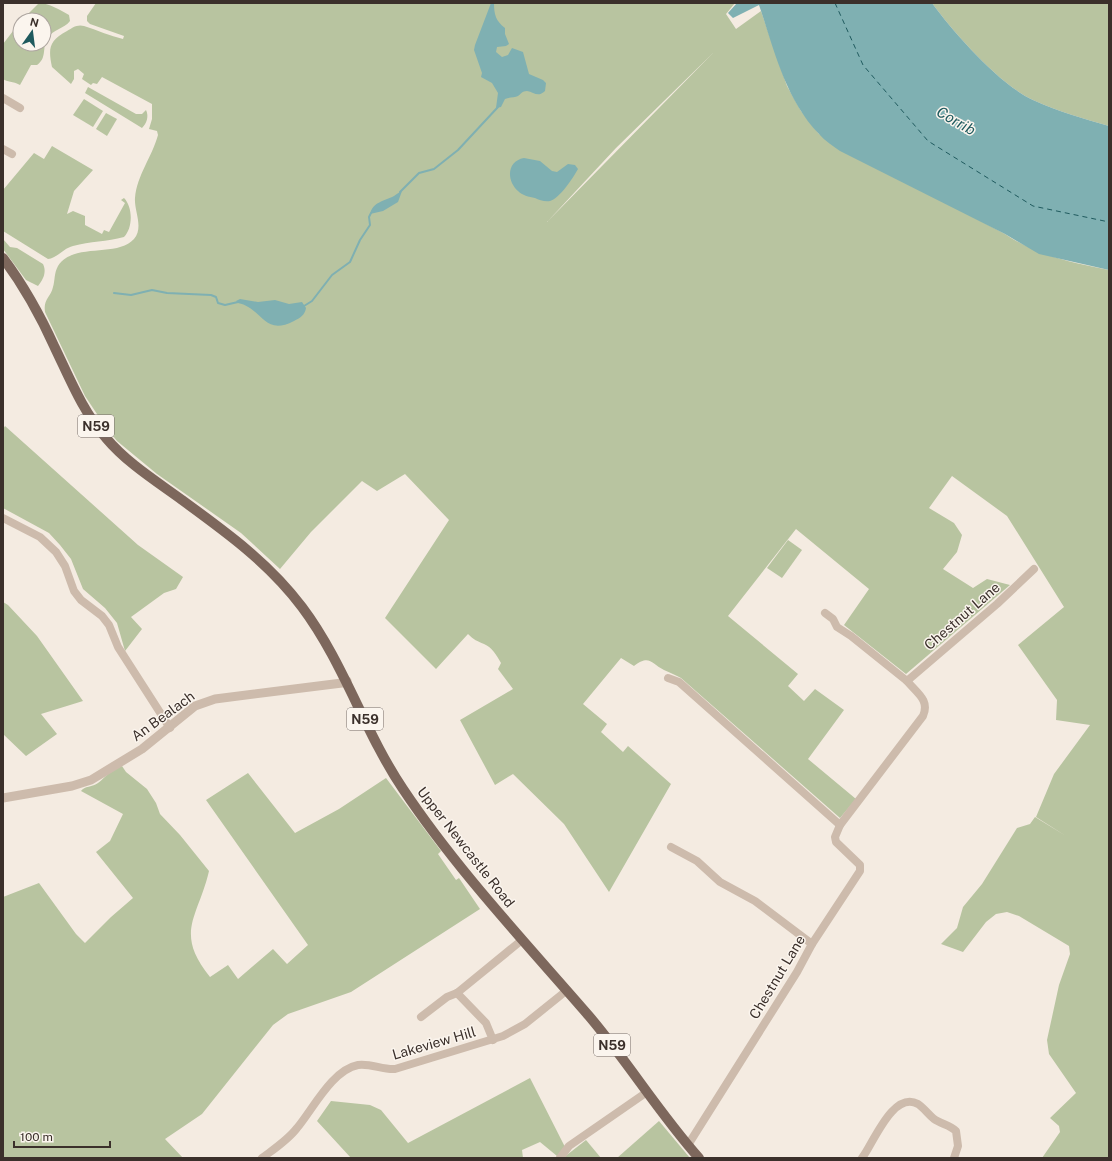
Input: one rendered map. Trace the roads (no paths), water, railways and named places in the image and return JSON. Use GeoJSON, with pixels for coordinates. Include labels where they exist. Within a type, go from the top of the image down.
{"type":"FeatureCollection","features":[{"type":"Feature","properties":{"kind":"main road","name":"Upper Newcastle Road"},"geometry":{"type":"LineString","coordinates":[[3,258],[34,306],[81,402],[99,430],[117,450],[138,468],[235,539],[261,561],[289,590],[316,627],[346,681],[377,744],[401,786],[466,873],[611,1044],[698,1158]]}},
{"type":"Feature","properties":{"kind":"street"},"geometry":{"type":"LineString","coordinates":[[3,98],[20,108]]}},
{"type":"Feature","properties":{"kind":"street"},"geometry":{"type":"LineString","coordinates":[[3,149],[12,154]]}},
{"type":"Feature","properties":{"kind":"street"},"geometry":{"type":"LineString","coordinates":[[3,518],[40,537],[56,552],[65,566],[77,596],[102,616],[109,625],[118,647],[170,728]]}},
{"type":"Feature","properties":{"kind":"street","name":"Chestnut Lane"},"geometry":{"type":"LineString","coordinates":[[907,681],[997,604],[1034,569]]}},
{"type":"Feature","properties":{"kind":"street","name":"Chestnut Lane"},"geometry":{"type":"LineString","coordinates":[[688,1146],[797,972],[812,944],[861,868],[860,865],[836,842],[835,837],[840,825],[923,716],[927,708],[926,703],[907,681],[851,636],[838,628],[825,613]]}},
{"type":"Feature","properties":{"kind":"street"},"geometry":{"type":"LineString","coordinates":[[668,678],[679,682],[840,825]]}},
{"type":"Feature","properties":{"kind":"street","name":"An Bealach"},"geometry":{"type":"LineString","coordinates":[[3,798],[72,786],[91,780],[142,749],[170,728],[195,706],[207,701],[342,683],[346,681]]}},
{"type":"Feature","properties":{"kind":"street"},"geometry":{"type":"LineString","coordinates":[[671,846],[697,861],[720,882],[754,901],[812,944]]}},
{"type":"Feature","properties":{"kind":"street"},"geometry":{"type":"LineString","coordinates":[[421,1017],[448,997],[457,993],[522,940]]}},
{"type":"Feature","properties":{"kind":"street","name":"Lakeview Hill"},"geometry":{"type":"LineString","coordinates":[[262,1158],[292,1135],[329,1085],[353,1067],[363,1064],[387,1070],[395,1069],[493,1040],[524,1024],[566,991]]}},
{"type":"Feature","properties":{"kind":"street"},"geometry":{"type":"LineString","coordinates":[[457,993],[486,1023],[493,1040]]}},
{"type":"Feature","properties":{"kind":"street"},"geometry":{"type":"LineString","coordinates":[[560,1158],[569,1146],[647,1092]]}},
{"type":"Feature","properties":{"kind":"street"},"geometry":{"type":"LineString","coordinates":[[862,1158],[891,1111],[902,1104],[909,1102],[917,1104],[933,1118],[956,1131],[958,1146],[954,1158]]}},
{"type":"Feature","properties":{"kind":"water"},"geometry":{"type":"Polygon","coordinates":[[[491,3],[494,3],[494,11],[499,23],[505,28],[505,34],[509,44],[506,46],[497,47],[496,52],[502,57],[508,55],[512,48],[523,52],[529,74],[543,80],[546,83],[545,91],[543,93],[538,94],[527,91],[517,97],[505,99],[501,107],[496,108],[498,93],[492,83],[481,77],[482,73],[474,50],[491,3]]]}},
{"type":"Feature","properties":{"kind":"water","name":"Corrib"},"geometry":{"type":"Polygon","coordinates":[[[737,3],[932,3],[952,29],[978,57],[1006,83],[1020,93],[1051,108],[1109,126],[1109,270],[1039,254],[1005,234],[840,151],[821,137],[797,105],[782,73],[759,5],[733,18],[728,13],[737,3]]]}},
{"type":"Feature","properties":{"kind":"water"},"geometry":{"type":"Polygon","coordinates":[[[524,158],[540,161],[552,171],[557,172],[568,164],[575,165],[578,169],[570,182],[558,196],[550,201],[542,201],[522,194],[511,182],[511,167],[518,160],[524,158]]]}},
{"type":"Feature","properties":{"kind":"water"},"geometry":{"type":"Polygon","coordinates":[[[402,191],[398,202],[383,211],[370,214],[371,210],[376,204],[402,191]]]}},
{"type":"Feature","properties":{"kind":"water"},"geometry":{"type":"Polygon","coordinates":[[[240,299],[258,302],[275,300],[289,304],[302,302],[306,308],[298,319],[284,325],[276,326],[269,324],[253,310],[236,301],[240,299]]]}},
{"type":"Feature","properties":{"kind":"waterway"},"geometry":{"type":"LineString","coordinates":[[400,192],[419,173],[434,169],[458,150],[498,107]]}},
{"type":"Feature","properties":{"kind":"waterway"},"geometry":{"type":"LineString","coordinates":[[304,306],[312,301],[332,275],[350,262],[360,240],[370,225],[369,217],[371,213]]}},
{"type":"Feature","properties":{"kind":"waterway"},"geometry":{"type":"LineString","coordinates":[[114,293],[131,295],[152,290],[167,293],[211,295],[216,297],[218,303],[225,305],[238,302]]}}]}
